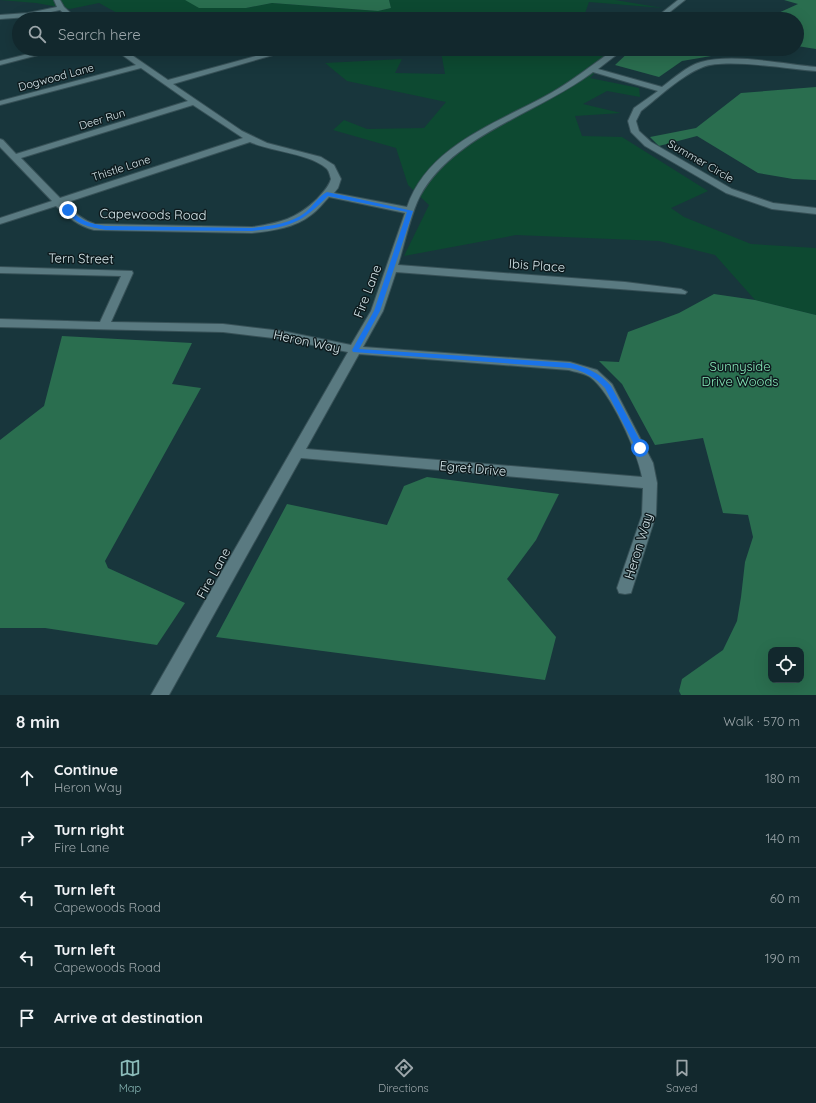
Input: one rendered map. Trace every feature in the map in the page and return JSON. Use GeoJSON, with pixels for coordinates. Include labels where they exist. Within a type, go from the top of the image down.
{"type":"FeatureCollection","features":[{"type":"Feature","properties":{"kind":"street"},"geometry":{"type":"LineString","coordinates":[[57,0],[61,8],[66,12]]}},
{"type":"Feature","properties":{"kind":"street"},"geometry":{"type":"LineString","coordinates":[[666,12],[682,0]]}},
{"type":"Feature","properties":{"kind":"street"},"geometry":{"type":"LineString","coordinates":[[34,12],[61,8]]}},
{"type":"Feature","properties":{"kind":"street"},"geometry":{"type":"LineString","coordinates":[[0,17],[12,15]]}},
{"type":"Feature","properties":{"kind":"street"},"geometry":{"type":"LineString","coordinates":[[0,64],[30,56]]}},
{"type":"Feature","properties":{"kind":"street","name":"Capewoods Road"},"geometry":{"type":"LineString","coordinates":[[0,142],[60,201],[76,220],[94,227],[252,230],[276,227],[298,219],[308,213],[333,188],[336,179],[335,172],[325,163],[308,156],[278,149],[249,139],[127,56]]}},
{"type":"Feature","properties":{"kind":"street"},"geometry":{"type":"LineString","coordinates":[[167,84],[265,56]]}},
{"type":"Feature","properties":{"kind":"street","name":"Fire Lane"},"geometry":{"type":"LineString","coordinates":[[160,695],[377,311],[410,211],[423,183],[433,170],[458,147],[473,137],[554,95],[610,56]]}},
{"type":"Feature","properties":{"kind":"street","name":"Summer Circle"},"geometry":{"type":"LineString","coordinates":[[816,69],[744,61],[712,62],[690,70],[664,90],[634,115],[633,127],[641,138],[742,196],[772,206],[816,211]]}},
{"type":"Feature","properties":{"kind":"street","name":"Dogwood Lane"},"geometry":{"type":"LineString","coordinates":[[0,104],[141,66]]}},
{"type":"Feature","properties":{"kind":"street"},"geometry":{"type":"LineString","coordinates":[[591,69],[664,90]]}},
{"type":"Feature","properties":{"kind":"street","name":"Deer Run"},"geometry":{"type":"LineString","coordinates":[[15,157],[194,102]]}},
{"type":"Feature","properties":{"kind":"street","name":"Thistle Lane"},"geometry":{"type":"LineString","coordinates":[[0,221],[249,139]]}},
{"type":"Feature","properties":{"kind":"street"},"geometry":{"type":"LineString","coordinates":[[327,194],[410,211]]}},
{"type":"Feature","properties":{"kind":"street","name":"Ibis Place"},"geometry":{"type":"LineString","coordinates":[[391,268],[625,285],[681,292]]}},
{"type":"Feature","properties":{"kind":"street","name":"Tern Street"},"geometry":{"type":"LineString","coordinates":[[0,270],[128,273],[104,325]]}},
{"type":"Feature","properties":{"kind":"street","name":"Heron Way"},"geometry":{"type":"LineString","coordinates":[[0,323],[223,328],[256,331],[355,350],[570,366],[593,373],[608,387],[640,448],[650,483],[649,515],[625,588]]}},
{"type":"Feature","properties":{"kind":"street","name":"Egret Drive"},"geometry":{"type":"LineString","coordinates":[[296,453],[650,483]]}},
{"type":"Feature","properties":{"kind":"green space"},"geometry":{"type":"Polygon","coordinates":[[[0,0],[185,0],[246,8],[272,3],[378,11],[391,8],[389,0],[615,0],[663,8],[589,2],[585,12],[115,12],[99,3],[70,9],[36,3],[0,0]]]}},
{"type":"Feature","properties":{"kind":"green space"},"geometry":{"type":"Polygon","coordinates":[[[185,0],[389,0],[391,8],[378,11],[272,3],[246,8],[199,8],[185,0]]]}},
{"type":"Feature","properties":{"kind":"green space"},"geometry":{"type":"Polygon","coordinates":[[[784,0],[816,0],[816,49],[804,47],[804,12],[780,12],[798,4],[784,0]]]}},
{"type":"Feature","properties":{"kind":"green space"},"geometry":{"type":"Polygon","coordinates":[[[442,56],[610,56],[590,78],[639,88],[640,97],[607,91],[583,104],[621,113],[575,116],[582,136],[622,137],[708,191],[671,208],[684,217],[751,244],[816,248],[816,315],[755,300],[715,255],[659,241],[516,235],[404,256],[429,205],[408,185],[396,148],[333,130],[344,120],[367,129],[424,128],[446,102],[347,81],[325,63],[402,59],[395,73],[445,74],[442,56]]]}},
{"type":"Feature","properties":{"kind":"green space"},"geometry":{"type":"Polygon","coordinates":[[[625,56],[711,56],[682,61],[659,77],[615,65],[625,56]]]}},
{"type":"Feature","properties":{"kind":"green space"},"geometry":{"type":"Polygon","coordinates":[[[816,87],[816,180],[793,179],[758,173],[697,136],[659,146],[650,137],[696,128],[741,93],[816,87]]]}},
{"type":"Feature","properties":{"kind":"green space","name":"Sunnyside Drive Woods"},"geometry":{"type":"Polygon","coordinates":[[[714,294],[755,300],[816,315],[816,695],[681,695],[679,691],[682,679],[723,650],[737,621],[745,562],[753,537],[748,515],[723,513],[703,438],[655,445],[622,384],[599,361],[619,362],[628,332],[679,313],[714,294]]]}},
{"type":"Feature","properties":{"kind":"green space"},"geometry":{"type":"Polygon","coordinates":[[[62,336],[192,343],[172,384],[201,388],[105,561],[108,568],[185,603],[157,645],[45,628],[0,628],[0,440],[44,406],[62,336]]]}},
{"type":"Feature","properties":{"kind":"green space"},"geometry":{"type":"Polygon","coordinates":[[[427,477],[559,494],[536,540],[507,579],[556,637],[545,680],[216,637],[287,504],[387,525],[404,486],[427,477]]]}},
{"type":"Feature","properties":{"kind":"route"},"geometry":{"type":"LineString","coordinates":[[68,210],[76,220],[94,227],[252,230],[276,227],[298,219],[308,213],[327,194],[410,211],[377,311],[355,350],[582,368],[593,373],[608,387],[640,448]]}}]}
